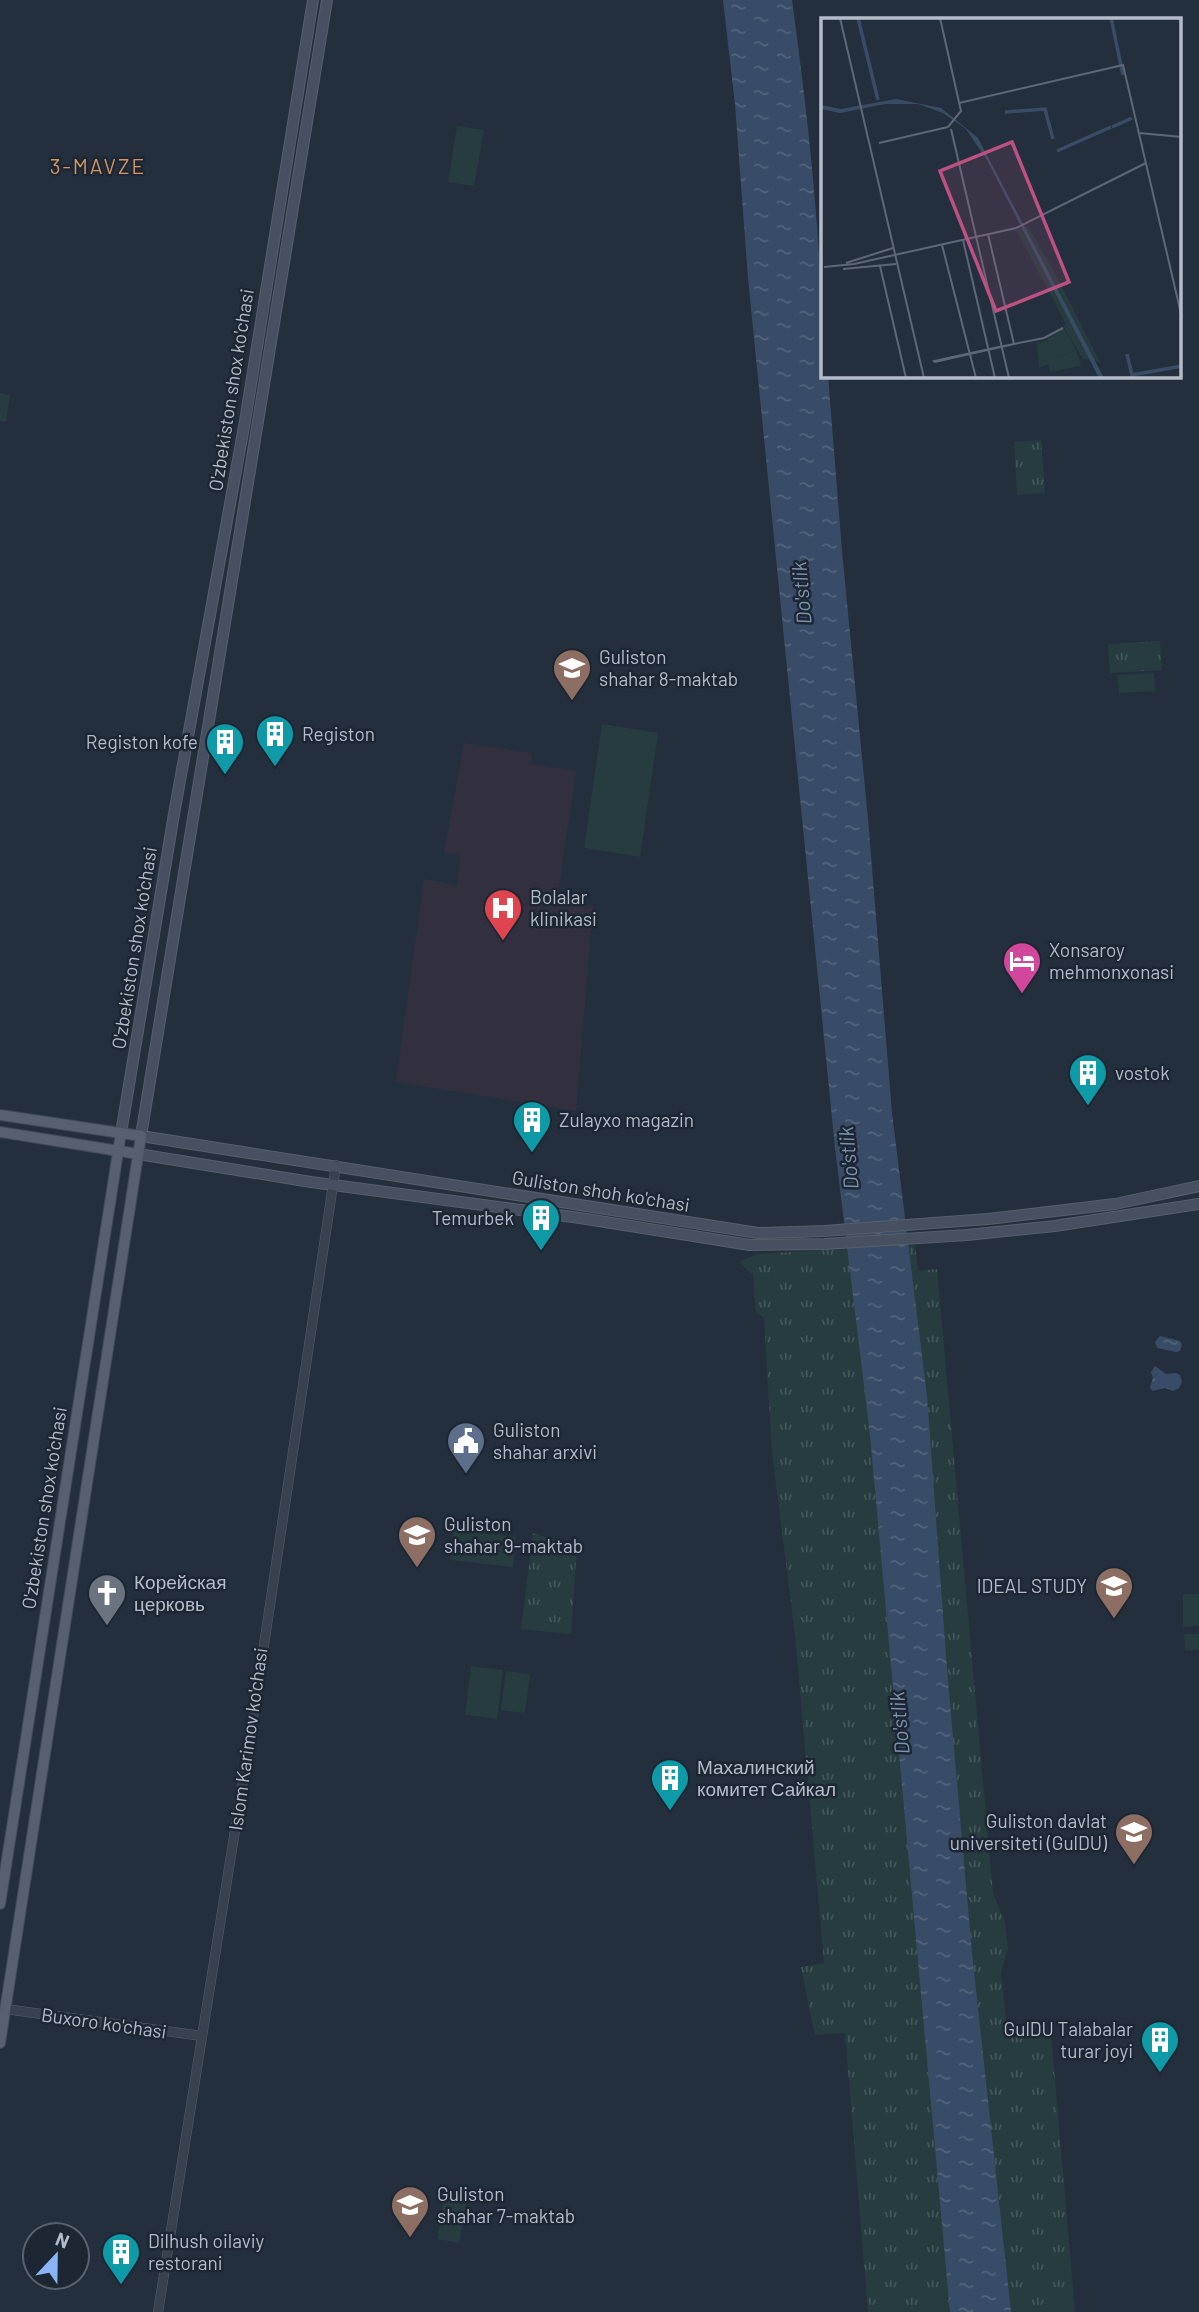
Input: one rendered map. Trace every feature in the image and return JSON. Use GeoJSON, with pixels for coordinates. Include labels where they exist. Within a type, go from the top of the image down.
{"type":"FeatureCollection","features":[{"type":"Feature","properties":{"kind":"main road","name":"O'zbekiston shox ko'chasi"},"geometry":{"type":"LineString","coordinates":[[0,1904],[121,1133],[174,811],[244,421],[313,0]]}},
{"type":"Feature","properties":{"kind":"main road","name":"O'zbekiston shox ko'chasi"},"geometry":{"type":"LineString","coordinates":[[0,2043],[146,1104],[327,0]]}},
{"type":"Feature","properties":{"kind":"main road"},"geometry":{"type":"LineString","coordinates":[[127,1100],[146,1104]]}},
{"type":"Feature","properties":{"kind":"main road","name":"Guliston shoh ko'chasi"},"geometry":{"type":"LineString","coordinates":[[0,1115],[336,1165],[758,1233],[921,1231],[967,1235],[1055,1226],[1196,1205]]}},
{"type":"Feature","properties":{"kind":"main road","name":"Guliston shoh ko'chasi"},"geometry":{"type":"LineString","coordinates":[[0,1132],[750,1245],[824,1244],[988,1219],[1115,1204],[1199,1186]]}},
{"type":"Feature","properties":{"kind":"main road"},"geometry":{"type":"LineString","coordinates":[[115,1181],[134,1184]]}},
{"type":"Feature","properties":{"kind":"street","name":"Islom Karimov ko'chasi"},"geometry":{"type":"LineString","coordinates":[[158,2312],[253,1718],[336,1165]]}},
{"type":"Feature","properties":{"kind":"street","name":"Buxoro ko'chasi"},"geometry":{"type":"LineString","coordinates":[[5,2009],[202,2036]]}},
{"type":"Feature","properties":{"kind":"shaded area","name":"Bolalar klinikasi"},"geometry":{"type":"Polygon","coordinates":[[[464,743],[532,753],[531,764],[576,771],[557,901],[593,906],[576,1111],[396,1082],[424,879],[457,885],[461,855],[444,853],[464,743]]]}},
{"type":"Feature","properties":{"kind":"green space"},"geometry":{"type":"Polygon","coordinates":[[[457,126],[484,130],[474,186],[448,182],[457,126]]]}},
{"type":"Feature","properties":{"kind":"green space"},"geometry":{"type":"Polygon","coordinates":[[[0,393],[10,395],[6,422],[0,421],[0,393]]]}},
{"type":"Feature","properties":{"kind":"green space"},"geometry":{"type":"Polygon","coordinates":[[[1041,440],[1045,493],[1017,495],[1014,442],[1041,440]]]}},
{"type":"Feature","properties":{"kind":"green space"},"geometry":{"type":"Polygon","coordinates":[[[1160,641],[1162,670],[1110,673],[1108,644],[1160,641]]]}},
{"type":"Feature","properties":{"kind":"green space"},"geometry":{"type":"Polygon","coordinates":[[[1154,673],[1155,691],[1119,693],[1117,675],[1154,673]]]}},
{"type":"Feature","properties":{"kind":"green space"},"geometry":{"type":"Polygon","coordinates":[[[602,724],[658,733],[640,857],[584,848],[602,724]]]}},
{"type":"Feature","properties":{"kind":"green space"},"geometry":{"type":"Polygon","coordinates":[[[915,1245],[918,1271],[937,1269],[993,1894],[1005,1922],[1008,1949],[1001,1972],[1008,2038],[1051,2034],[1075,2312],[868,2312],[845,2033],[815,2035],[801,1967],[824,1963],[795,1635],[772,1453],[764,1318],[756,1312],[753,1275],[739,1262],[757,1254],[915,1245]]]}},
{"type":"Feature","properties":{"kind":"green space"},"geometry":{"type":"Polygon","coordinates":[[[453,1530],[516,1537],[513,1567],[450,1560],[453,1530]]]}},
{"type":"Feature","properties":{"kind":"green space"},"geometry":{"type":"Polygon","coordinates":[[[533,1533],[577,1547],[571,1634],[521,1629],[533,1533]]]}},
{"type":"Feature","properties":{"kind":"green space"},"geometry":{"type":"Polygon","coordinates":[[[1183,1594],[1199,1594],[1199,1626],[1183,1627],[1183,1594]]]}},
{"type":"Feature","properties":{"kind":"green space"},"geometry":{"type":"Polygon","coordinates":[[[1184,1634],[1199,1634],[1199,1650],[1185,1651],[1184,1634]]]}},
{"type":"Feature","properties":{"kind":"green space"},"geometry":{"type":"Polygon","coordinates":[[[471,1666],[503,1670],[497,1719],[465,1715],[471,1666]]]}},
{"type":"Feature","properties":{"kind":"green space"},"geometry":{"type":"Polygon","coordinates":[[[506,1671],[530,1674],[525,1713],[501,1710],[506,1671]]]}},
{"type":"Feature","properties":{"kind":"green space"},"geometry":{"type":"Polygon","coordinates":[[[444,2195],[467,2199],[459,2243],[437,2239],[444,2195]]]}},
{"type":"Feature","properties":{"kind":"water","name":"Do'stlik"},"geometry":{"type":"Polygon","coordinates":[[[723,0],[792,0],[818,235],[821,378],[828,378],[892,1113],[927,1396],[972,1953],[1011,2312],[950,2312],[870,1435],[835,1148],[748,278],[735,104],[723,0]]]}},
{"type":"Feature","properties":{"kind":"water"},"geometry":{"type":"Polygon","coordinates":[[[1160,1336],[1180,1341],[1180,1351],[1157,1348],[1155,1342],[1160,1336]]]}},
{"type":"Feature","properties":{"kind":"water"},"geometry":{"type":"Polygon","coordinates":[[[1155,1366],[1166,1374],[1180,1375],[1182,1382],[1179,1388],[1173,1391],[1165,1388],[1152,1391],[1151,1372],[1155,1366]]]}},
{"type":"Feature","properties":{"kind":"place","name":"Guliston shahar 8-maktab"},"geometry":{"type":"Point","coordinates":[572,702]}},
{"type":"Feature","properties":{"kind":"place","name":"Registon"},"geometry":{"type":"Point","coordinates":[275,768]}},
{"type":"Feature","properties":{"kind":"place","name":"Registon kofe"},"geometry":{"type":"Point","coordinates":[225,776]}},
{"type":"Feature","properties":{"kind":"place","name":"Bolalar klinikasi"},"geometry":{"type":"Point","coordinates":[503,942]}},
{"type":"Feature","properties":{"kind":"place","name":"Xonsaroy mehmonxonasi"},"geometry":{"type":"Point","coordinates":[1022,995]}},
{"type":"Feature","properties":{"kind":"place","name":"vostok"},"geometry":{"type":"Point","coordinates":[1088,1107]}},
{"type":"Feature","properties":{"kind":"place","name":"Zulayxo magazin"},"geometry":{"type":"Point","coordinates":[532,1154]}},
{"type":"Feature","properties":{"kind":"place","name":"Temurbek"},"geometry":{"type":"Point","coordinates":[541,1252]}},
{"type":"Feature","properties":{"kind":"place","name":"Guliston shahar arxivi"},"geometry":{"type":"Point","coordinates":[466,1475]}},
{"type":"Feature","properties":{"kind":"place","name":"Guliston shahar 9-maktab"},"geometry":{"type":"Point","coordinates":[417,1569]}},
{"type":"Feature","properties":{"kind":"place","name":"IDEAL STUDY"},"geometry":{"type":"Point","coordinates":[1114,1620]}},
{"type":"Feature","properties":{"kind":"place","name":"Корейская церковь"},"geometry":{"type":"Point","coordinates":[107,1627]}},
{"type":"Feature","properties":{"kind":"place","name":"Махалинский комитет Сайкал"},"geometry":{"type":"Point","coordinates":[670,1812]}},
{"type":"Feature","properties":{"kind":"place","name":"Guliston davlat universiteti (GulDU)"},"geometry":{"type":"Point","coordinates":[1134,1866]}},
{"type":"Feature","properties":{"kind":"place","name":"GulDU Talabalar turar joyi"},"geometry":{"type":"Point","coordinates":[1160,2074]}},
{"type":"Feature","properties":{"kind":"place","name":"Guliston shahar 7-maktab"},"geometry":{"type":"Point","coordinates":[410,2239]}},
{"type":"Feature","properties":{"kind":"place","name":"Dilhush oilaviy restorani"},"geometry":{"type":"Point","coordinates":[121,2286]}},
{"type":"Feature","properties":{"kind":"district","name":"3-MAVZE"},"geometry":{"type":"Point","coordinates":[98,167]}}]}
